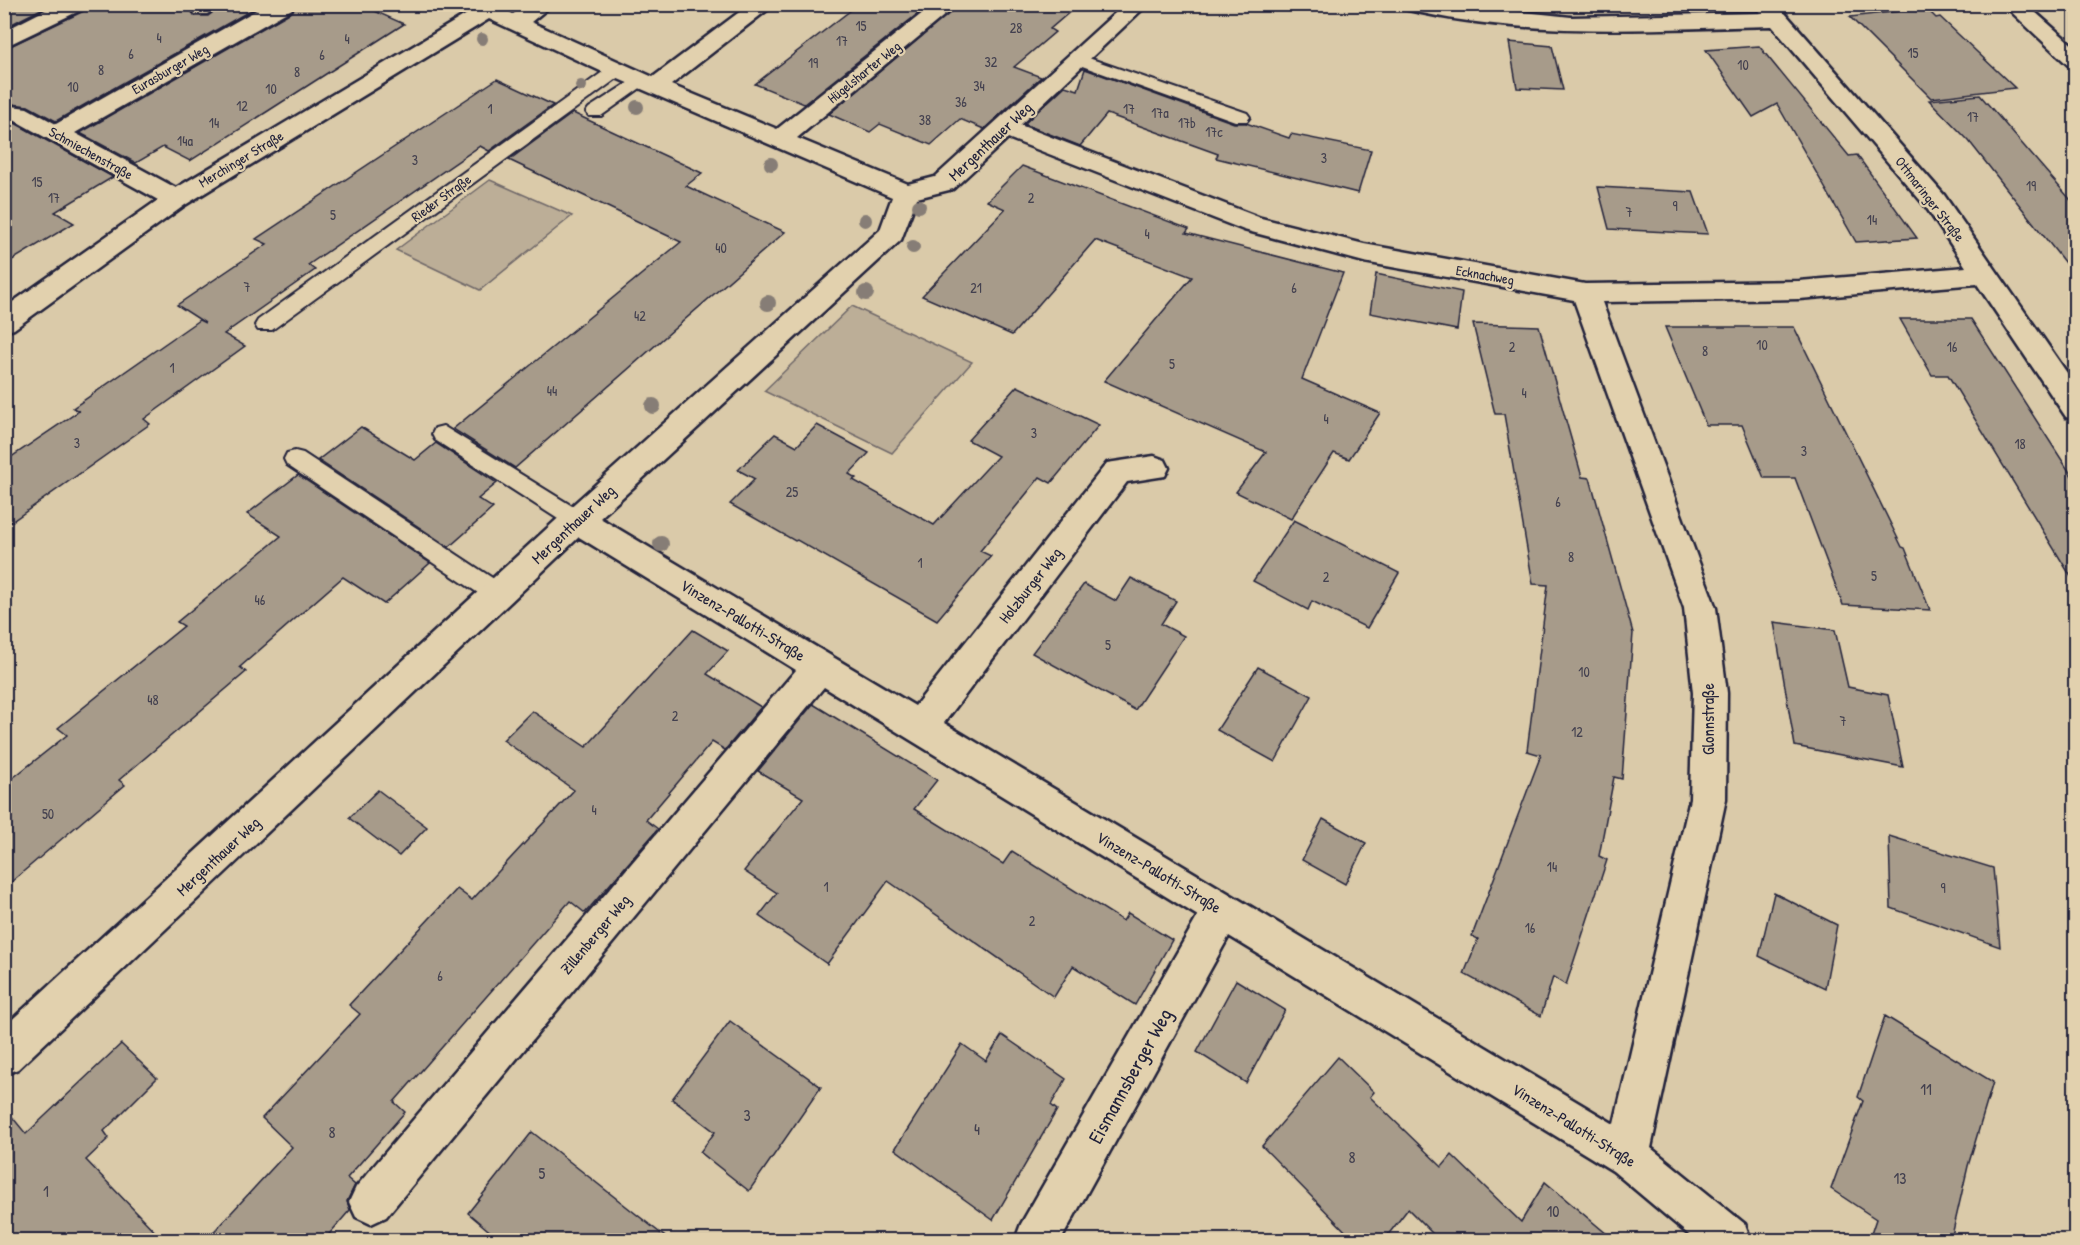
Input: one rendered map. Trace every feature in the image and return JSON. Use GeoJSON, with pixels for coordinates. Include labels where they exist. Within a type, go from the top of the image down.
{"type":"FeatureCollection","features":[{"type":"Feature","properties":{"kind":"street"},"geometry":{"type":"LineString","coordinates":[[4,40],[75,4]]}},
{"type":"Feature","properties":{"kind":"street","name":"Eurasburger Weg"},"geometry":{"type":"LineString","coordinates":[[56,134],[284,4]]}},
{"type":"Feature","properties":{"kind":"street"},"geometry":{"type":"LineString","coordinates":[[514,23],[543,4]]}},
{"type":"Feature","properties":{"kind":"street"},"geometry":{"type":"LineString","coordinates":[[648,83],[765,4]]}},
{"type":"Feature","properties":{"kind":"street","name":"Hügelsharter Weg"},"geometry":{"type":"LineString","coordinates":[[780,139],[948,4]]}},
{"type":"Feature","properties":{"kind":"street","name":"Mergenthauer Weg"},"geometry":{"type":"LineString","coordinates":[[4,1055],[577,520],[892,234],[906,193],[944,183],[1138,4]]}},
{"type":"Feature","properties":{"kind":"street"},"geometry":{"type":"LineString","coordinates":[[1412,4],[1458,13],[1571,24],[1772,12]]}},
{"type":"Feature","properties":{"kind":"street"},"geometry":{"type":"LineString","coordinates":[[2013,4],[2076,60]]}},
{"type":"Feature","properties":{"kind":"street"},"geometry":{"type":"LineString","coordinates":[[481,8],[617,70],[906,193]]}},
{"type":"Feature","properties":{"kind":"street","name":"Merchinger Straße"},"geometry":{"type":"LineString","coordinates":[[4,322],[176,199],[481,8]]}},
{"type":"Feature","properties":{"kind":"street","name":"Ottmaringer Straße"},"geometry":{"type":"LineString","coordinates":[[1772,12],[1935,201],[2076,409]]}},
{"type":"Feature","properties":{"kind":"street","name":"Schmiechenstraße"},"geometry":{"type":"LineString","coordinates":[[4,112],[19,113],[176,199]]}},
{"type":"Feature","properties":{"kind":"street","name":"Ecknachweg"},"geometry":{"type":"LineString","coordinates":[[1005,128],[1253,224],[1364,253],[1585,293],[1799,290],[1986,274]]}},
{"type":"Feature","properties":{"kind":"street","name":"Glonnstraße"},"geometry":{"type":"LineString","coordinates":[[1585,293],[1700,608],[1710,693],[1708,800],[1628,1156]]}},
{"type":"Feature","properties":{"kind":"street","name":"Holzburger Weg"},"geometry":{"type":"LineString","coordinates":[[920,727],[1118,471],[1154,468]]}},
{"type":"Feature","properties":{"kind":"street","name":"Vinzenz-Pallotti-Straße"},"geometry":{"type":"LineString","coordinates":[[577,520],[1628,1156],[1729,1240]]}},
{"type":"Feature","properties":{"kind":"street","name":"Zillenberger Weg"},"geometry":{"type":"LineString","coordinates":[[371,1202],[820,667]]}},
{"type":"Feature","properties":{"kind":"street","name":"Eismannsberger Weg"},"geometry":{"type":"LineString","coordinates":[[1037,1240],[1222,911]]}},
{"type":"Feature","properties":{"kind":"lane"},"geometry":{"type":"LineString","coordinates":[[1077,59],[1241,117]]}},
{"type":"Feature","properties":{"kind":"lane","name":"Rieder Straße"},"geometry":{"type":"LineString","coordinates":[[265,325],[617,70]]}},
{"type":"Feature","properties":{"kind":"lane"},"geometry":{"type":"LineString","coordinates":[[601,114],[648,83]]}},
{"type":"Feature","properties":{"kind":"lane"},"geometry":{"type":"LineString","coordinates":[[443,434],[577,520]]}},
{"type":"Feature","properties":{"kind":"lane"},"geometry":{"type":"LineString","coordinates":[[295,459],[498,594]]}},
{"type":"Feature","properties":{"kind":"shaded area"},"geometry":{"type":"Polygon","coordinates":[[[490,180],[572,216],[480,290],[396,250],[490,180]]]}},
{"type":"Feature","properties":{"kind":"shaded area"},"geometry":{"type":"Polygon","coordinates":[[[852,306],[972,362],[892,453],[764,391],[852,306]]]}},
{"type":"Feature","properties":{"kind":"building"},"geometry":{"type":"Polygon","coordinates":[[[4,4],[51,4],[4,28],[4,4]]]}},
{"type":"Feature","properties":{"kind":"building"},"geometry":{"type":"Polygon","coordinates":[[[87,4],[197,4],[191,11],[195,16],[208,16],[224,4],[262,4],[56,121],[28,106],[4,103],[4,49],[84,11],[87,4]]]}},
{"type":"Feature","properties":{"kind":"building"},"geometry":{"type":"Polygon","coordinates":[[[296,4],[359,4],[404,24],[190,161],[163,147],[136,163],[80,133],[293,11],[296,4]]]}},
{"type":"Feature","properties":{"kind":"building"},"geometry":{"type":"Polygon","coordinates":[[[859,4],[930,4],[804,104],[755,84],[859,4]]]}},
{"type":"Feature","properties":{"kind":"building"},"geometry":{"type":"Polygon","coordinates":[[[960,4],[1079,4],[1050,29],[1055,32],[1014,67],[1041,77],[984,129],[960,119],[931,145],[880,124],[870,132],[829,114],[960,4]]]}},
{"type":"Feature","properties":{"kind":"building"},"geometry":{"type":"Polygon","coordinates":[[[1926,8],[1936,18],[1940,17],[2015,88],[1931,98],[1850,17],[1926,8]]]}},
{"type":"Feature","properties":{"kind":"building"},"geometry":{"type":"Polygon","coordinates":[[[1509,42],[1552,46],[1563,90],[1517,88],[1509,42]]]}},
{"type":"Feature","properties":{"kind":"building"},"geometry":{"type":"Polygon","coordinates":[[[1759,46],[1849,156],[1857,155],[1917,238],[1856,242],[1777,104],[1753,117],[1706,50],[1759,46]]]}},
{"type":"Feature","properties":{"kind":"building"},"geometry":{"type":"Polygon","coordinates":[[[1085,69],[1234,123],[1246,123],[1289,138],[1291,134],[1371,150],[1358,193],[1216,158],[1218,154],[1107,114],[1080,146],[1024,124],[1065,86],[1078,90],[1085,69]]]}},
{"type":"Feature","properties":{"kind":"building"},"geometry":{"type":"Polygon","coordinates":[[[497,79],[553,105],[489,151],[480,146],[308,265],[315,270],[224,334],[245,346],[144,419],[150,424],[4,527],[4,462],[79,411],[73,408],[199,320],[205,323],[177,305],[267,244],[256,239],[497,79]]]}},
{"type":"Feature","properties":{"kind":"building"},"geometry":{"type":"Polygon","coordinates":[[[1980,95],[2076,206],[2076,277],[1969,141],[1929,100],[1980,95]]]}},
{"type":"Feature","properties":{"kind":"building"},"geometry":{"type":"Polygon","coordinates":[[[573,113],[702,173],[686,186],[785,232],[515,468],[453,429],[681,242],[509,160],[573,113]]]}},
{"type":"Feature","properties":{"kind":"building"},"geometry":{"type":"Polygon","coordinates":[[[4,121],[13,122],[113,177],[55,212],[74,223],[4,265],[4,121]]]}},
{"type":"Feature","properties":{"kind":"building"},"geometry":{"type":"Polygon","coordinates":[[[1022,166],[1189,229],[1186,233],[1343,273],[1302,379],[1380,413],[1349,459],[1334,453],[1291,519],[1236,492],[1266,452],[1104,381],[1192,277],[1095,240],[1012,335],[922,296],[1005,209],[987,201],[1022,166]]]}},
{"type":"Feature","properties":{"kind":"building"},"geometry":{"type":"Polygon","coordinates":[[[1598,187],[1693,192],[1708,234],[1609,229],[1598,187]]]}},
{"type":"Feature","properties":{"kind":"building"},"geometry":{"type":"Polygon","coordinates":[[[1376,274],[1462,292],[1457,330],[1370,313],[1376,274]]]}},
{"type":"Feature","properties":{"kind":"building"},"geometry":{"type":"Polygon","coordinates":[[[1900,319],[1971,319],[2076,482],[2076,585],[1948,375],[1932,375],[1900,319]]]}},
{"type":"Feature","properties":{"kind":"building"},"geometry":{"type":"Polygon","coordinates":[[[1473,324],[1539,326],[1582,477],[1590,478],[1633,633],[1622,779],[1614,777],[1599,856],[1607,860],[1566,985],[1553,977],[1541,1016],[1464,974],[1478,939],[1472,936],[1541,755],[1527,751],[1548,585],[1533,584],[1504,414],[1495,414],[1473,324]]]}},
{"type":"Feature","properties":{"kind":"building"},"geometry":{"type":"Polygon","coordinates":[[[1665,327],[1794,327],[1902,547],[1905,548],[1930,610],[1843,605],[1795,478],[1764,478],[1742,425],[1706,425],[1665,327]]]}},
{"type":"Feature","properties":{"kind":"building"},"geometry":{"type":"Polygon","coordinates":[[[1017,386],[1099,425],[1051,483],[1040,477],[980,551],[991,556],[937,620],[730,504],[755,479],[738,470],[775,434],[797,446],[817,425],[869,453],[849,474],[856,478],[853,480],[934,525],[998,456],[968,440],[1017,386]]]}},
{"type":"Feature","properties":{"kind":"building"},"geometry":{"type":"Polygon","coordinates":[[[361,427],[415,460],[436,443],[497,483],[478,499],[493,508],[449,547],[318,460],[361,427]]]}},
{"type":"Feature","properties":{"kind":"building"},"geometry":{"type":"Polygon","coordinates":[[[298,475],[430,563],[384,604],[343,577],[240,667],[246,672],[119,780],[125,785],[4,888],[4,785],[67,735],[58,728],[184,626],[177,622],[281,536],[247,514],[298,475]]]}},
{"type":"Feature","properties":{"kind":"building"},"geometry":{"type":"Polygon","coordinates":[[[1294,520],[1399,573],[1367,628],[1312,601],[1308,610],[1253,581],[1294,520]]]}},
{"type":"Feature","properties":{"kind":"building"},"geometry":{"type":"Polygon","coordinates":[[[1131,578],[1176,601],[1161,624],[1184,636],[1135,710],[1032,653],[1084,584],[1116,601],[1131,578]]]}},
{"type":"Feature","properties":{"kind":"building"},"geometry":{"type":"Polygon","coordinates":[[[1774,622],[1835,630],[1848,687],[1888,695],[1903,767],[1795,746],[1774,622]]]}},
{"type":"Feature","properties":{"kind":"building"},"geometry":{"type":"Polygon","coordinates":[[[693,630],[728,651],[707,674],[761,707],[725,750],[712,742],[646,820],[658,829],[585,913],[570,901],[394,1102],[405,1112],[347,1178],[355,1185],[347,1201],[350,1210],[324,1240],[206,1240],[292,1147],[262,1118],[360,1014],[349,1005],[457,889],[472,900],[574,790],[503,740],[532,711],[586,747],[693,630]]]}},
{"type":"Feature","properties":{"kind":"building"},"geometry":{"type":"Polygon","coordinates":[[[1258,667],[1312,696],[1275,762],[1217,730],[1258,667]]]}},
{"type":"Feature","properties":{"kind":"building"},"geometry":{"type":"Polygon","coordinates":[[[813,704],[937,780],[914,809],[1003,864],[1012,851],[1123,921],[1128,913],[1172,940],[1135,1005],[1073,966],[1054,997],[888,881],[827,964],[759,916],[777,893],[744,871],[803,798],[758,771],[813,704]]]}},
{"type":"Feature","properties":{"kind":"building"},"geometry":{"type":"Polygon","coordinates":[[[378,790],[427,827],[399,856],[349,818],[378,790]]]}},
{"type":"Feature","properties":{"kind":"building"},"geometry":{"type":"Polygon","coordinates":[[[1323,819],[1366,843],[1345,884],[1302,860],[1323,819]]]}},
{"type":"Feature","properties":{"kind":"building"},"geometry":{"type":"Polygon","coordinates":[[[1889,836],[1993,868],[2000,947],[1891,908],[1889,836]]]}},
{"type":"Feature","properties":{"kind":"building"},"geometry":{"type":"Polygon","coordinates":[[[1774,893],[1837,925],[1825,988],[1759,956],[1774,893]]]}},
{"type":"Feature","properties":{"kind":"building"},"geometry":{"type":"Polygon","coordinates":[[[1236,980],[1285,1010],[1246,1083],[1197,1052],[1236,980]]]}},
{"type":"Feature","properties":{"kind":"building"},"geometry":{"type":"Polygon","coordinates":[[[1885,1016],[1993,1082],[1968,1166],[1951,1240],[1869,1240],[1876,1219],[1831,1189],[1863,1101],[1858,1097],[1885,1016]]]}},
{"type":"Feature","properties":{"kind":"building"},"geometry":{"type":"Polygon","coordinates":[[[730,1021],[821,1087],[749,1191],[700,1152],[715,1132],[672,1099],[730,1021]]]}},
{"type":"Feature","properties":{"kind":"building"},"geometry":{"type":"Polygon","coordinates":[[[1002,1035],[1066,1079],[1051,1105],[1057,1110],[993,1220],[895,1149],[962,1044],[986,1061],[1002,1035]]]}},
{"type":"Feature","properties":{"kind":"building"},"geometry":{"type":"Polygon","coordinates":[[[121,1044],[157,1078],[104,1131],[109,1138],[86,1160],[163,1240],[4,1240],[4,1107],[26,1134],[121,1044]]]}},
{"type":"Feature","properties":{"kind":"building"},"geometry":{"type":"Polygon","coordinates":[[[1338,1057],[1374,1092],[1370,1097],[1442,1167],[1452,1155],[1521,1222],[1545,1182],[1614,1240],[1439,1240],[1408,1209],[1384,1240],[1354,1240],[1262,1146],[1338,1057]]]}},
{"type":"Feature","properties":{"kind":"building"},"geometry":{"type":"Polygon","coordinates":[[[532,1132],[669,1240],[500,1240],[468,1213],[532,1132]]]}}]}
